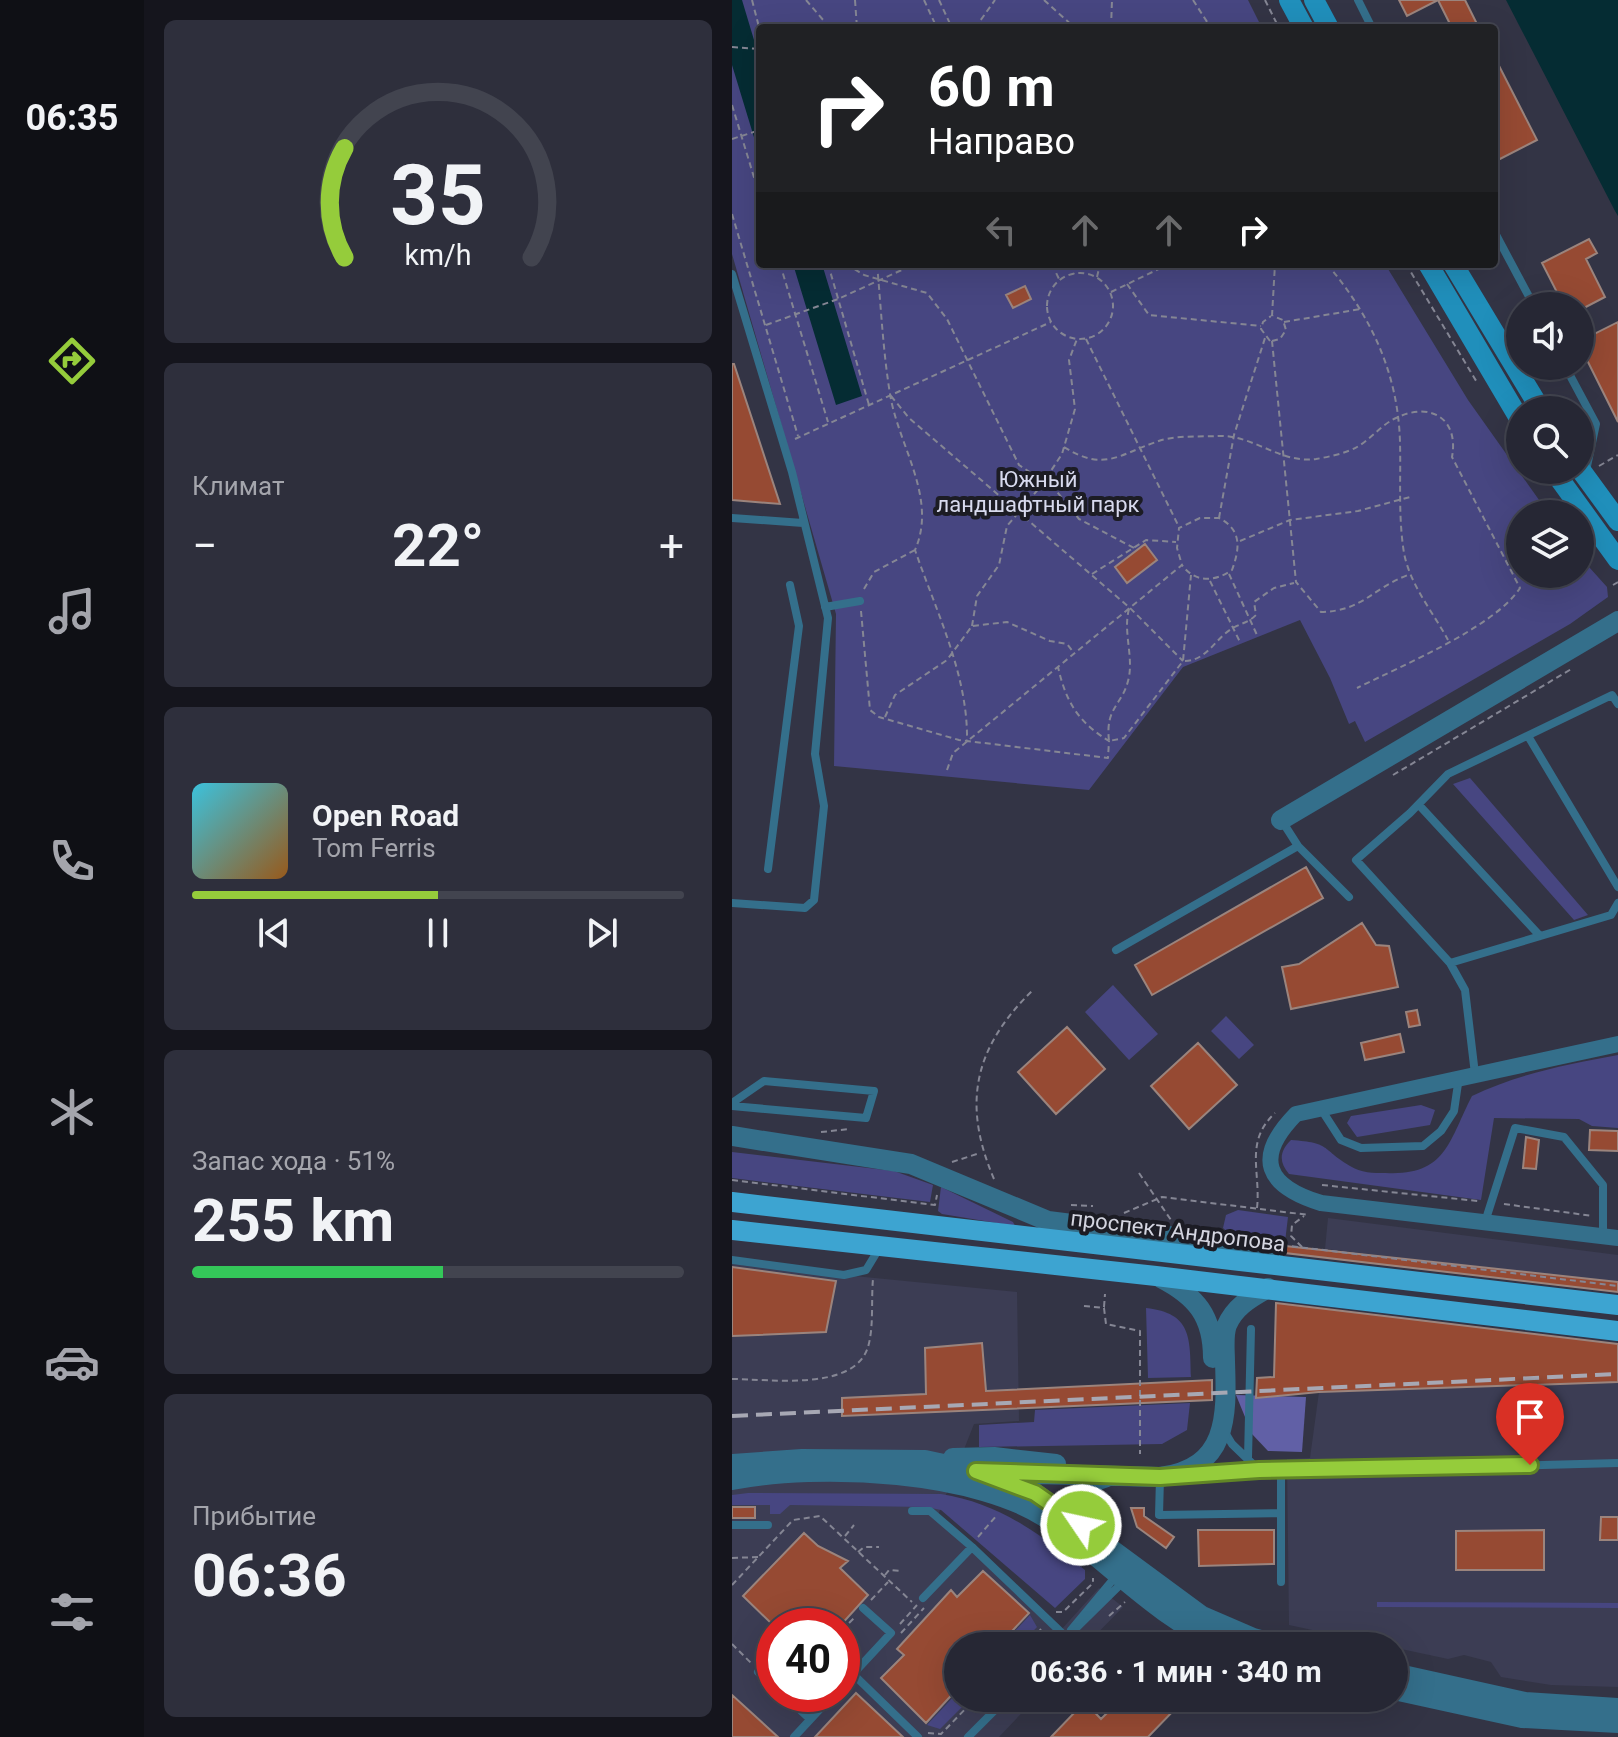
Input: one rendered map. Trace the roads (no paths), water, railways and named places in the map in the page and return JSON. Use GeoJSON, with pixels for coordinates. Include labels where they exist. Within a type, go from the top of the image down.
{"type":"FeatureCollection","features":[{"type":"Feature","properties":{"kind":"main road"},"geometry":{"type":"LineString","coordinates":[[1289,0],[1302,24]]}},
{"type":"Feature","properties":{"kind":"main road"},"geometry":{"type":"LineString","coordinates":[[1314,0],[1327,24]]}},
{"type":"Feature","properties":{"kind":"main road"},"geometry":{"type":"LineString","coordinates":[[1430,268],[1506,409]]}},
{"type":"Feature","properties":{"kind":"main road"},"geometry":{"type":"LineString","coordinates":[[1455,268],[1533,396]]}},
{"type":"Feature","properties":{"kind":"main road"},"geometry":{"type":"LineString","coordinates":[[1563,484],[1618,560]]}},
{"type":"Feature","properties":{"kind":"main road"},"geometry":{"type":"LineString","coordinates":[[1591,484],[1618,521]]}},
{"type":"Feature","properties":{"kind":"main road","name":"проспект Андропова"},"geometry":{"type":"LineString","coordinates":[[732,1202],[1618,1305]]}},
{"type":"Feature","properties":{"kind":"main road","name":"проспект Андропова"},"geometry":{"type":"LineString","coordinates":[[735,1232],[1268,1288],[1618,1331]]}},
{"type":"Feature","properties":{"kind":"street"},"geometry":{"type":"LineString","coordinates":[[1281,820],[1616,622]]}},
{"type":"Feature","properties":{"kind":"street"},"geometry":{"type":"LineString","coordinates":[[1610,1236],[1321,1203],[1296,1196],[1277,1183],[1270,1164],[1271,1148],[1296,1114],[1618,1044]]}},
{"type":"Feature","properties":{"kind":"street"},"geometry":{"type":"LineString","coordinates":[[732,1136],[883,1158],[942,1175],[1025,1214],[1048,1221],[1215,1242],[1312,1271]]}},
{"type":"Feature","properties":{"kind":"street"},"geometry":{"type":"LineString","coordinates":[[732,1464],[802,1459],[994,1457],[1049,1464],[1148,1464],[1177,1459],[1201,1446],[1209,1434],[1213,1405],[1210,1324],[1185,1290],[1156,1276]]}},
{"type":"Feature","properties":{"kind":"street"},"geometry":{"type":"LineString","coordinates":[[925,1460],[1028,1482],[1168,1476],[1208,1453],[1223,1431],[1226,1326],[1242,1303],[1268,1288]]}},
{"type":"Feature","properties":{"kind":"street"},"geometry":{"type":"LineString","coordinates":[[1028,1482],[1049,1464]]}},
{"type":"Feature","properties":{"kind":"street"},"geometry":{"type":"LineString","coordinates":[[732,1480],[801,1474],[910,1476],[976,1471]]}},
{"type":"Feature","properties":{"kind":"street"},"geometry":{"type":"LineString","coordinates":[[910,1476],[959,1483],[1036,1511],[1179,1622],[1198,1632]]}},
{"type":"Feature","properties":{"kind":"street"},"geometry":{"type":"LineString","coordinates":[[1097,1536],[1085,1519],[1084,1497],[1092,1483],[1111,1477]]}},
{"type":"Feature","properties":{"kind":"street"},"geometry":{"type":"LineString","coordinates":[[1028,1482],[1036,1511]]}},
{"type":"Feature","properties":{"kind":"street"},"geometry":{"type":"LineString","coordinates":[[1028,1482],[1195,1611],[1240,1632]]}},
{"type":"Feature","properties":{"kind":"street"},"geometry":{"type":"LineString","coordinates":[[1408,1676],[1525,1702],[1618,1708]]}},
{"type":"Feature","properties":{"kind":"street"},"geometry":{"type":"LineString","coordinates":[[1408,1693],[1522,1718],[1618,1723]]}},
{"type":"Feature","properties":{"kind":"lane"},"geometry":{"type":"LineString","coordinates":[[1358,0],[1370,24]]}},
{"type":"Feature","properties":{"kind":"lane"},"geometry":{"type":"LineString","coordinates":[[1498,238],[1527,292]]}},
{"type":"Feature","properties":{"kind":"lane"},"geometry":{"type":"LineString","coordinates":[[732,274],[783,444],[828,618],[815,754],[824,806],[814,900],[805,908],[732,903]]}},
{"type":"Feature","properties":{"kind":"lane"},"geometry":{"type":"LineString","coordinates":[[732,518],[803,523]]}},
{"type":"Feature","properties":{"kind":"lane"},"geometry":{"type":"LineString","coordinates":[[768,869],[799,626],[790,585]]}},
{"type":"Feature","properties":{"kind":"lane"},"geometry":{"type":"LineString","coordinates":[[825,607],[860,601]]}},
{"type":"Feature","properties":{"kind":"lane"},"geometry":{"type":"LineString","coordinates":[[1321,1109],[1341,1140],[1361,1148],[1423,1146],[1441,1131],[1454,1111],[1467,1075],[1465,990],[1450,963],[1356,860],[1419,805],[1448,774],[1612,695],[1618,704]]}},
{"type":"Feature","properties":{"kind":"lane"},"geometry":{"type":"LineString","coordinates":[[1528,736],[1618,887]]}},
{"type":"Feature","properties":{"kind":"lane"},"geometry":{"type":"LineString","coordinates":[[1419,805],[1540,936]]}},
{"type":"Feature","properties":{"kind":"lane"},"geometry":{"type":"LineString","coordinates":[[1281,820],[1298,846],[1349,897]]}},
{"type":"Feature","properties":{"kind":"lane"},"geometry":{"type":"LineString","coordinates":[[1116,950],[1298,846]]}},
{"type":"Feature","properties":{"kind":"lane"},"geometry":{"type":"LineString","coordinates":[[1450,963],[1611,915],[1618,903]]}},
{"type":"Feature","properties":{"kind":"lane"},"geometry":{"type":"LineString","coordinates":[[764,1081],[874,1091],[866,1118],[732,1104],[764,1081]]}},
{"type":"Feature","properties":{"kind":"lane"},"geometry":{"type":"LineString","coordinates":[[1485,1222],[1515,1128],[1564,1137],[1603,1185],[1603,1217],[1610,1236]]}},
{"type":"Feature","properties":{"kind":"lane"},"geometry":{"type":"LineString","coordinates":[[732,1260],[844,1275],[866,1270],[881,1246]]}},
{"type":"Feature","properties":{"kind":"lane"},"geometry":{"type":"LineString","coordinates":[[1248,1458],[1251,1329]]}},
{"type":"Feature","properties":{"kind":"lane"},"geometry":{"type":"LineString","coordinates":[[1213,1405],[1223,1431],[1259,1470]]}},
{"type":"Feature","properties":{"kind":"lane"},"geometry":{"type":"LineString","coordinates":[[1281,1513],[1159,1515],[1168,1476],[1259,1470],[1618,1463]]}},
{"type":"Feature","properties":{"kind":"lane"},"geometry":{"type":"LineString","coordinates":[[1281,1470],[1281,1582]]}},
{"type":"Feature","properties":{"kind":"lane"},"geometry":{"type":"LineString","coordinates":[[912,1511],[930,1511],[1061,1632]]}},
{"type":"Feature","properties":{"kind":"lane"},"geometry":{"type":"LineString","coordinates":[[732,1525],[768,1525]]}},
{"type":"Feature","properties":{"kind":"lane"},"geometry":{"type":"LineString","coordinates":[[921,1604],[972,1547]]}},
{"type":"Feature","properties":{"kind":"lane"},"geometry":{"type":"LineString","coordinates":[[1069,1632],[1082,1612],[1121,1577]]}},
{"type":"Feature","properties":{"kind":"lane"},"geometry":{"type":"LineString","coordinates":[[860,1668],[892,1638],[863,1608]]}},
{"type":"Feature","properties":{"kind":"lane"},"geometry":{"type":"LineString","coordinates":[[860,1680],[921,1734]]}},
{"type":"Feature","properties":{"kind":"lane"},"geometry":{"type":"LineString","coordinates":[[802,1712],[810,1719]]}},
{"type":"Feature","properties":{"kind":"lane"},"geometry":{"type":"LineString","coordinates":[[794,1737],[817,1712]]}},
{"type":"Feature","properties":{"kind":"lane"},"geometry":{"type":"LineString","coordinates":[[968,1737],[993,1712]]}},
{"type":"Feature","properties":{"kind":"railway"},"geometry":{"type":"LineString","coordinates":[[732,1416],[1618,1374]]}},
{"type":"Feature","properties":{"kind":"park label","name":"Южный ландшафтный парк"},"geometry":{"type":"Point","coordinates":[1038,492]}}]}
